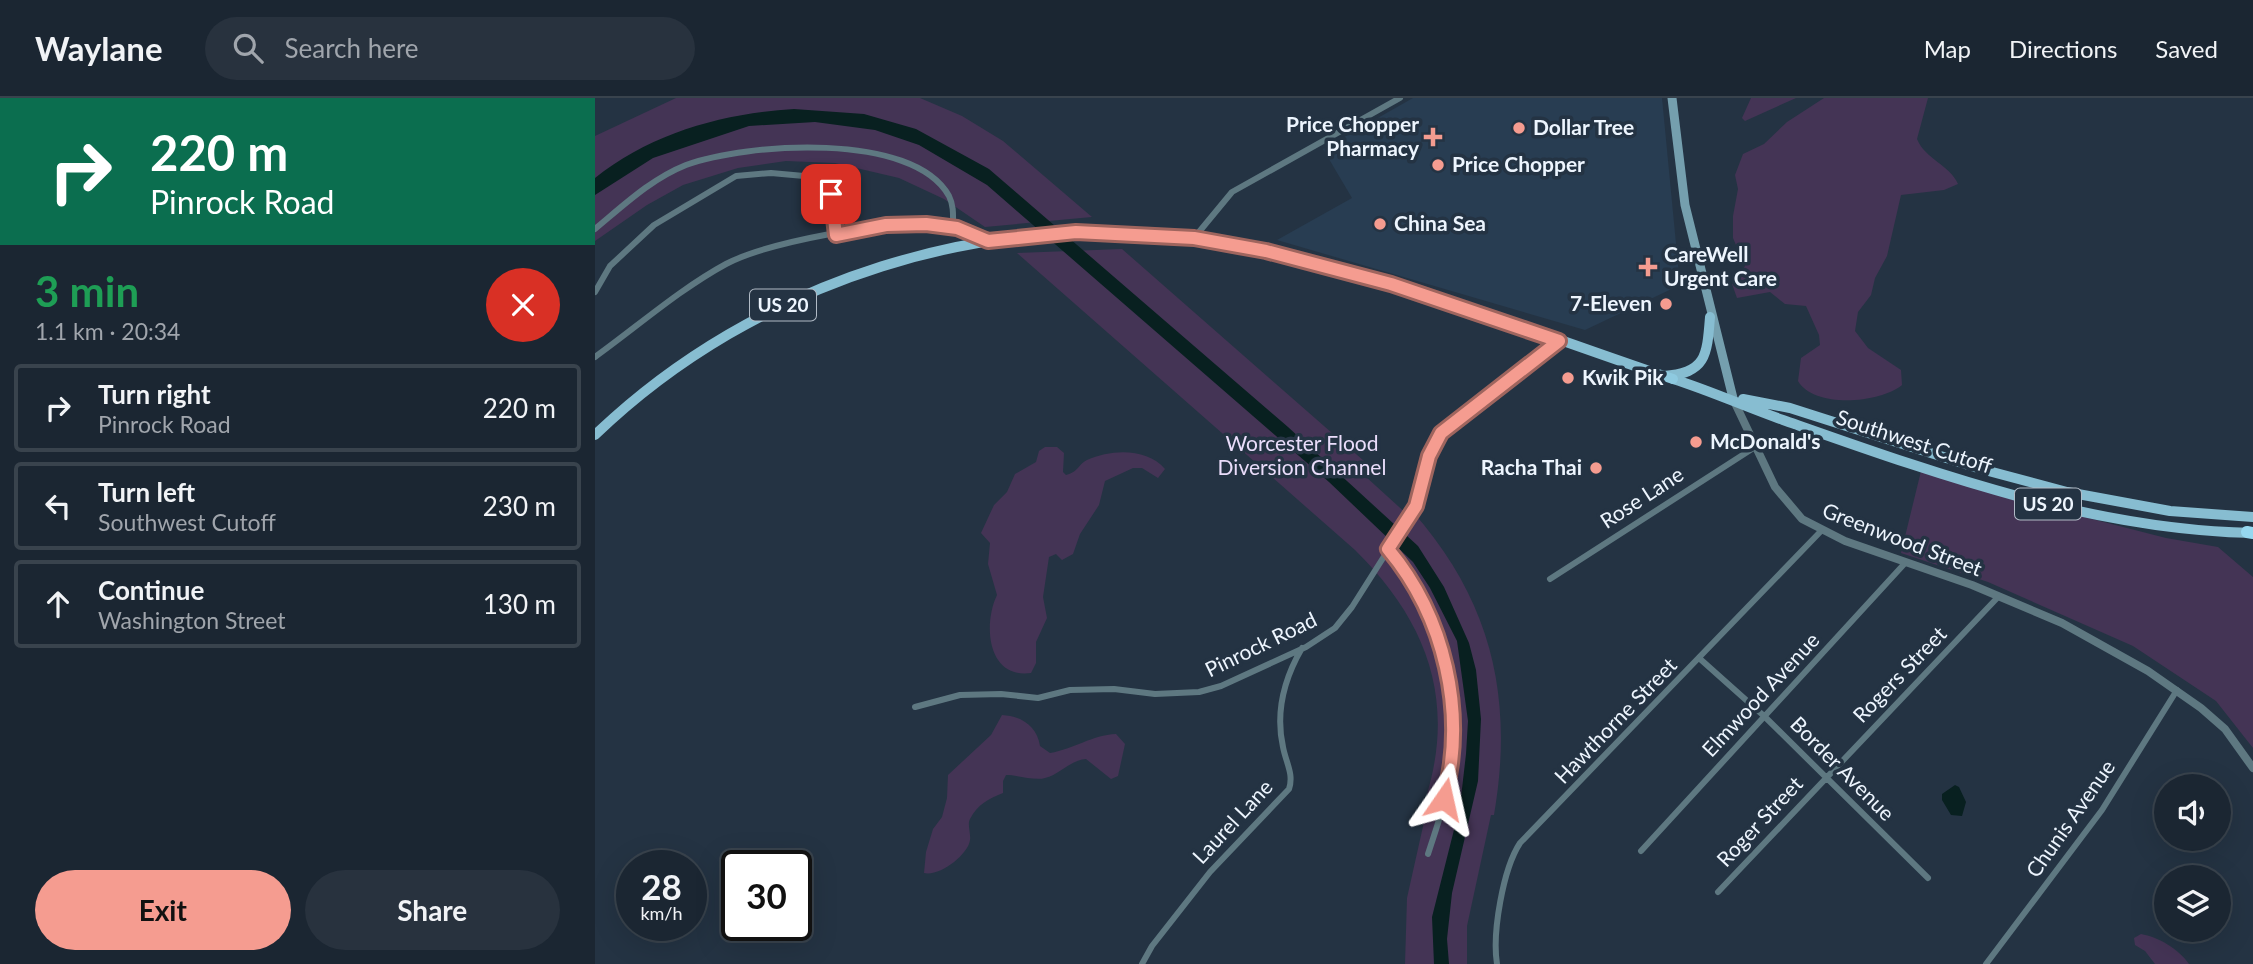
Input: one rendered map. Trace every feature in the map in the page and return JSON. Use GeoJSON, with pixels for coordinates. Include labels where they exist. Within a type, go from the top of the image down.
{"type":"FeatureCollection","features":[{"type":"Feature","properties":{"kind":"main road","name":"Greenwood Street"},"geometry":{"type":"LineString","coordinates":[[1672,98],[1679,178],[1710,317],[1733,398]]}},
{"type":"Feature","properties":{"kind":"main road","name":"US 20"},"geometry":{"type":"LineString","coordinates":[[595,435],[628,405],[690,359],[775,309],[871,270],[941,250],[1001,239],[1077,232],[1194,238]]}},
{"type":"Feature","properties":{"kind":"main road","name":"Southwest Cutoff"},"geometry":{"type":"LineString","coordinates":[[1194,238],[1266,251],[1412,291],[1733,398],[1784,420],[2045,503],[2158,526],[2251,533]]}},
{"type":"Feature","properties":{"kind":"main road"},"geometry":{"type":"LineString","coordinates":[[1668,377],[1684,374],[1700,364],[1705,353],[1710,317]]}},
{"type":"Feature","properties":{"kind":"main road","name":"Southwest Cutoff"},"geometry":{"type":"LineString","coordinates":[[1733,398],[1790,408],[1991,472],[2067,492],[2160,509],[2253,517]]}},
{"type":"Feature","properties":{"kind":"street"},"geometry":{"type":"LineString","coordinates":[[1194,238],[1232,192],[1400,98]]}},
{"type":"Feature","properties":{"kind":"street"},"geometry":{"type":"LineString","coordinates":[[595,229],[644,188],[686,165],[747,150],[795,147],[862,152],[919,168],[934,178],[949,197],[953,227]]}},
{"type":"Feature","properties":{"kind":"street"},"geometry":{"type":"LineString","coordinates":[[595,292],[610,266],[654,225],[736,176],[771,173],[815,177],[825,184],[831,194],[836,235]]}},
{"type":"Feature","properties":{"kind":"street"},"geometry":{"type":"LineString","coordinates":[[595,357],[727,264],[759,251],[886,225],[926,224],[953,227],[988,241]]}},
{"type":"Feature","properties":{"kind":"street","name":"Pinrock Road"},"geometry":{"type":"LineString","coordinates":[[915,707],[960,695],[1001,694],[1032,698],[1070,690],[1122,689],[1155,694],[1199,692],[1221,686],[1303,648],[1341,622],[1390,547],[1416,506],[1429,456],[1441,433],[1559,341]]}},
{"type":"Feature","properties":{"kind":"street","name":"Greenwood Street"},"geometry":{"type":"LineString","coordinates":[[1733,398],[1784,502],[1796,514],[1822,530],[1999,596],[2062,623],[2177,690],[2219,723],[2253,768]]}},
{"type":"Feature","properties":{"kind":"street","name":"Rose Lane"},"geometry":{"type":"LineString","coordinates":[[1550,579],[1755,447]]}},
{"type":"Feature","properties":{"kind":"street","name":"Hawthorne Street"},"geometry":{"type":"LineString","coordinates":[[1497,964],[1495,928],[1518,846],[1822,530]]}},
{"type":"Feature","properties":{"kind":"street"},"geometry":{"type":"LineString","coordinates":[[1390,547],[1426,606],[1446,660],[1454,727],[1450,778],[1429,854]]}},
{"type":"Feature","properties":{"kind":"street","name":"Elmwood Avenue"},"geometry":{"type":"LineString","coordinates":[[1641,851],[1906,562]]}},
{"type":"Feature","properties":{"kind":"street","name":"Rogers Street"},"geometry":{"type":"LineString","coordinates":[[1826,777],[1999,596]]}},
{"type":"Feature","properties":{"kind":"street","name":"Laurel Lane"},"geometry":{"type":"LineString","coordinates":[[1142,964],[1152,946],[1210,872],[1289,789],[1291,776],[1282,741],[1281,705],[1287,679],[1303,648]]}},
{"type":"Feature","properties":{"kind":"street","name":"Border Avenue"},"geometry":{"type":"LineString","coordinates":[[1699,658],[1764,716],[1928,878]]}},
{"type":"Feature","properties":{"kind":"street","name":"Chunis Avenue"},"geometry":{"type":"LineString","coordinates":[[1986,964],[2102,810],[2177,690]]}},
{"type":"Feature","properties":{"kind":"street","name":"Roger Street"},"geometry":{"type":"LineString","coordinates":[[1719,892],[1826,777]]}},
{"type":"Feature","properties":{"kind":"shaded area"},"geometry":{"type":"Polygon","coordinates":[[[1413,98],[1662,98],[1680,285],[1585,330],[1277,240],[1352,198],[1323,149],[1413,98]]]}},
{"type":"Feature","properties":{"kind":"shaded area"},"geometry":{"type":"Polygon","coordinates":[[[794,109],[864,114],[916,129],[989,169],[1288,427],[1418,546],[1444,587],[1469,643],[1476,670],[1481,719],[1478,781],[1452,893],[1447,939],[1449,964],[1434,964],[1432,917],[1460,806],[1466,754],[1468,721],[1457,641],[1430,588],[1413,562],[1329,482],[987,185],[919,145],[875,130],[815,122],[749,126],[653,158],[595,195],[595,178],[617,162],[664,137],[741,115],[794,109]]]}},
{"type":"Feature","properties":{"kind":"shaded area"},"geometry":{"type":"Polygon","coordinates":[[[1955,785],[1959,787],[1966,802],[1962,816],[1951,815],[1942,800],[1942,794],[1955,785]]]}},
{"type":"Feature","properties":{"kind":"green space"},"geometry":{"type":"Polygon","coordinates":[[[676,98],[920,98],[962,116],[1003,141],[1092,217],[985,227],[944,199],[899,178],[835,163],[786,161],[738,168],[683,185],[647,205],[595,241],[595,136],[676,98]]]}},
{"type":"Feature","properties":{"kind":"green space"},"geometry":{"type":"Polygon","coordinates":[[[1751,98],[1796,98],[1745,121],[1742,118],[1751,98]]]}},
{"type":"Feature","properties":{"kind":"green space"},"geometry":{"type":"Polygon","coordinates":[[[1824,98],[1928,98],[1917,139],[1926,152],[1954,177],[1958,184],[1944,190],[1901,195],[1887,256],[1875,278],[1871,295],[1858,312],[1855,331],[1868,348],[1901,370],[1902,385],[1879,396],[1864,399],[1818,396],[1806,390],[1798,381],[1801,358],[1820,345],[1819,335],[1806,306],[1785,304],[1770,292],[1737,298],[1732,284],[1745,266],[1733,238],[1733,216],[1738,189],[1735,175],[1743,154],[1764,144],[1787,122],[1824,98]]]}},
{"type":"Feature","properties":{"kind":"green space","name":"Worcester Flood Diversion Channel"},"geometry":{"type":"Polygon","coordinates":[[[1122,249],[1372,468],[1365,476],[1409,516],[1413,512],[1440,546],[1462,581],[1479,617],[1491,653],[1498,691],[1501,731],[1500,772],[1494,815],[1491,815],[1467,926],[1467,964],[1405,964],[1407,898],[1430,795],[1427,794],[1435,758],[1438,725],[1435,692],[1428,662],[1416,632],[1400,604],[1355,550],[1017,253],[1122,249]]]}},
{"type":"Feature","properties":{"kind":"green space"},"geometry":{"type":"Polygon","coordinates":[[[1045,447],[1057,447],[1064,453],[1063,472],[1066,475],[1074,472],[1087,460],[1118,452],[1149,457],[1165,469],[1158,478],[1142,468],[1133,468],[1105,481],[1099,505],[1080,534],[1073,554],[1062,560],[1056,554],[1049,557],[1043,597],[1047,618],[1036,642],[1036,663],[1031,673],[1016,673],[997,659],[992,647],[990,620],[997,595],[988,564],[990,543],[981,533],[994,505],[1007,492],[1015,474],[1036,462],[1039,451],[1045,447]]]}},
{"type":"Feature","properties":{"kind":"green space"},"geometry":{"type":"Polygon","coordinates":[[[1922,467],[2006,497],[2166,538],[2218,547],[2253,577],[2253,748],[2216,701],[2133,646],[1988,582],[1901,553],[1922,467]]]}},
{"type":"Feature","properties":{"kind":"green space"},"geometry":{"type":"Polygon","coordinates":[[[1002,715],[1016,717],[1027,723],[1040,746],[1050,753],[1116,734],[1125,744],[1118,776],[1111,779],[1086,759],[1045,778],[1006,775],[1003,793],[976,809],[970,819],[970,840],[959,858],[937,872],[924,873],[926,852],[933,829],[942,817],[947,798],[948,775],[991,735],[1002,715]]]}},
{"type":"Feature","properties":{"kind":"green space"},"geometry":{"type":"Polygon","coordinates":[[[2141,934],[2154,938],[2154,942],[2168,944],[2189,964],[2155,964],[2145,951],[2135,945],[2134,938],[2141,934]]]}},
{"type":"Feature","properties":{"kind":"place","name":"Dollar Tree"},"geometry":{"type":"Point","coordinates":[1519,128]}},
{"type":"Feature","properties":{"kind":"place","name":"Price Chopper Pharmacy"},"geometry":{"type":"Point","coordinates":[1433,137]}},
{"type":"Feature","properties":{"kind":"place","name":"Price Chopper"},"geometry":{"type":"Point","coordinates":[1438,165]}},
{"type":"Feature","properties":{"kind":"place","name":"China Sea"},"geometry":{"type":"Point","coordinates":[1380,224]}},
{"type":"Feature","properties":{"kind":"place","name":"CareWell Urgent Care"},"geometry":{"type":"Point","coordinates":[1648,267]}},
{"type":"Feature","properties":{"kind":"place","name":"7-Eleven"},"geometry":{"type":"Point","coordinates":[1666,304]}},
{"type":"Feature","properties":{"kind":"place","name":"Kwik Pik"},"geometry":{"type":"Point","coordinates":[1568,378]}},
{"type":"Feature","properties":{"kind":"place","name":"McDonald's"},"geometry":{"type":"Point","coordinates":[1696,442]}},
{"type":"Feature","properties":{"kind":"place","name":"Racha Thai"},"geometry":{"type":"Point","coordinates":[1596,468]}},
{"type":"Feature","properties":{"kind":"route"},"geometry":{"type":"LineString","coordinates":[[831,194],[836,235],[886,225],[936,224],[957,228],[988,241],[1054,232],[1156,234],[1194,238],[1266,251],[1391,284],[1559,341],[1441,433],[1429,456],[1416,506],[1388,549],[1406,570],[1426,606],[1446,660],[1454,727],[1450,778],[1444,799]]}}]}
